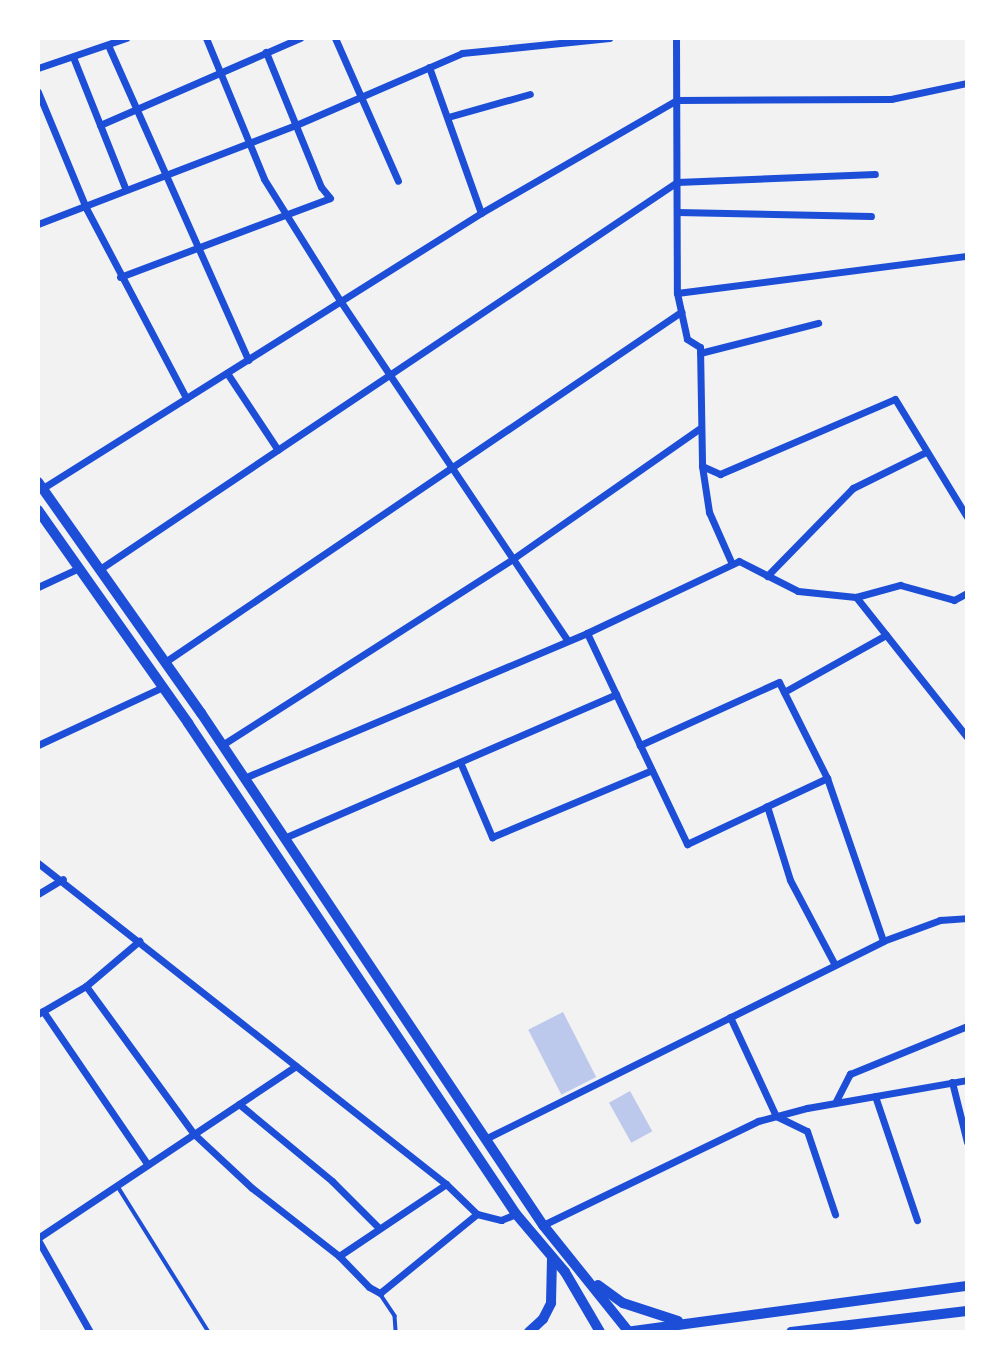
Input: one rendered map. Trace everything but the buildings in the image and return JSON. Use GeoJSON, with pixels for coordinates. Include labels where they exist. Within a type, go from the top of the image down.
{"type":"FeatureCollection","features":[{"type":"Feature","properties":{"kind":"main road"},"geometry":{"type":"LineString","coordinates":[[41,485],[222,745],[542,1226],[590,1279],[628,1331],[967,1286]]}},
{"type":"Feature","properties":{"kind":"main road"},"geometry":{"type":"LineString","coordinates":[[38,510],[163,687],[516,1214],[552,1256],[600,1332]]}},
{"type":"Feature","properties":{"kind":"main road"},"geometry":{"type":"LineString","coordinates":[[529,1332],[543,1319],[551,1303],[555,1273],[552,1256]]}},
{"type":"Feature","properties":{"kind":"main road"},"geometry":{"type":"LineString","coordinates":[[590,1279],[623,1303],[685,1323]]}},
{"type":"Feature","properties":{"kind":"main road"},"geometry":{"type":"LineString","coordinates":[[791,1332],[967,1311]]}},
{"type":"Feature","properties":{"kind":"street"},"geometry":{"type":"LineString","coordinates":[[38,68],[126,38]]}},
{"type":"Feature","properties":{"kind":"street"},"geometry":{"type":"LineString","coordinates":[[206,38],[252,142],[264,179],[341,302],[567,640]]}},
{"type":"Feature","properties":{"kind":"street"},"geometry":{"type":"LineString","coordinates":[[100,125],[138,111],[219,70],[300,38]]}},
{"type":"Feature","properties":{"kind":"street"},"geometry":{"type":"LineString","coordinates":[[335,38],[398,181]]}},
{"type":"Feature","properties":{"kind":"street"},"geometry":{"type":"LineString","coordinates":[[38,224],[296,125],[462,53],[609,38]]}},
{"type":"Feature","properties":{"kind":"street"},"geometry":{"type":"LineString","coordinates":[[676,38],[677,293],[687,339],[700,347],[699,429],[709,512],[732,565]]}},
{"type":"Feature","properties":{"kind":"street"},"geometry":{"type":"LineString","coordinates":[[108,45],[248,360]]}},
{"type":"Feature","properties":{"kind":"street"},"geometry":{"type":"LineString","coordinates":[[120,277],[330,198],[321,187],[266,52]]}},
{"type":"Feature","properties":{"kind":"street"},"geometry":{"type":"LineString","coordinates":[[73,57],[126,190]]}},
{"type":"Feature","properties":{"kind":"street"},"geometry":{"type":"LineString","coordinates":[[429,67],[481,213]]}},
{"type":"Feature","properties":{"kind":"street"},"geometry":{"type":"LineString","coordinates":[[41,485],[227,373],[481,213],[677,100],[891,99],[967,83]]}},
{"type":"Feature","properties":{"kind":"street"},"geometry":{"type":"LineString","coordinates":[[38,92],[85,205],[120,277],[186,398]]}},
{"type":"Feature","properties":{"kind":"street"},"geometry":{"type":"LineString","coordinates":[[448,117],[530,94]]}},
{"type":"Feature","properties":{"kind":"street"},"geometry":{"type":"LineString","coordinates":[[100,569],[677,182],[875,174]]}},
{"type":"Feature","properties":{"kind":"street"},"geometry":{"type":"LineString","coordinates":[[677,212],[871,216]]}},
{"type":"Feature","properties":{"kind":"street"},"geometry":{"type":"LineString","coordinates":[[677,293],[967,256]]}},
{"type":"Feature","properties":{"kind":"street"},"geometry":{"type":"LineString","coordinates":[[165,662],[451,464],[681,312]]}},
{"type":"Feature","properties":{"kind":"street"},"geometry":{"type":"LineString","coordinates":[[700,353],[818,323]]}},
{"type":"Feature","properties":{"kind":"street"},"geometry":{"type":"LineString","coordinates":[[227,373],[278,450]]}},
{"type":"Feature","properties":{"kind":"street"},"geometry":{"type":"LineString","coordinates":[[702,466],[720,474],[895,399],[967,517]]}},
{"type":"Feature","properties":{"kind":"street"},"geometry":{"type":"LineString","coordinates":[[222,745],[514,558],[699,429]]}},
{"type":"Feature","properties":{"kind":"street"},"geometry":{"type":"LineString","coordinates":[[768,576],[853,488],[926,452]]}},
{"type":"Feature","properties":{"kind":"street"},"geometry":{"type":"LineString","coordinates":[[244,778],[587,633],[739,561],[798,592],[856,597],[900,585],[954,600],[967,593]]}},
{"type":"Feature","properties":{"kind":"street"},"geometry":{"type":"LineString","coordinates":[[38,587],[79,568]]}},
{"type":"Feature","properties":{"kind":"street"},"geometry":{"type":"LineString","coordinates":[[856,597],[967,737]]}},
{"type":"Feature","properties":{"kind":"street"},"geometry":{"type":"LineString","coordinates":[[587,633],[687,844],[827,778]]}},
{"type":"Feature","properties":{"kind":"street"},"geometry":{"type":"LineString","coordinates":[[784,692],[886,635]]}},
{"type":"Feature","properties":{"kind":"street"},"geometry":{"type":"LineString","coordinates":[[640,745],[779,682],[827,778],[883,941]]}},
{"type":"Feature","properties":{"kind":"street"},"geometry":{"type":"LineString","coordinates":[[38,745],[163,687]]}},
{"type":"Feature","properties":{"kind":"street"},"geometry":{"type":"LineString","coordinates":[[284,838],[616,694]]}},
{"type":"Feature","properties":{"kind":"street"},"geometry":{"type":"LineString","coordinates":[[460,762],[492,837],[652,769]]}},
{"type":"Feature","properties":{"kind":"street"},"geometry":{"type":"LineString","coordinates":[[767,806],[790,880],[835,965]]}},
{"type":"Feature","properties":{"kind":"street"},"geometry":{"type":"LineString","coordinates":[[38,863],[446,1184],[477,1214],[501,1220],[516,1214]]}},
{"type":"Feature","properties":{"kind":"street"},"geometry":{"type":"LineString","coordinates":[[38,894],[63,880]]}},
{"type":"Feature","properties":{"kind":"street"},"geometry":{"type":"LineString","coordinates":[[485,1139],[883,941],[940,920],[967,918]]}},
{"type":"Feature","properties":{"kind":"street"},"geometry":{"type":"LineString","coordinates":[[139,941],[86,986],[41,1012],[148,1165]]}},
{"type":"Feature","properties":{"kind":"street"},"geometry":{"type":"LineString","coordinates":[[86,986],[194,1134],[252,1188],[339,1256],[380,1293],[477,1214]]}},
{"type":"Feature","properties":{"kind":"street"},"geometry":{"type":"LineString","coordinates":[[730,1017],[776,1116],[807,1131],[835,1214]]}},
{"type":"Feature","properties":{"kind":"street"},"geometry":{"type":"LineString","coordinates":[[835,1103],[850,1074],[967,1026]]}},
{"type":"Feature","properties":{"kind":"street"},"geometry":{"type":"LineString","coordinates":[[90,1332],[38,1239],[296,1066]]}},
{"type":"Feature","properties":{"kind":"street"},"geometry":{"type":"LineString","coordinates":[[542,1226],[776,1116],[967,1080]]}},
{"type":"Feature","properties":{"kind":"street"},"geometry":{"type":"LineString","coordinates":[[952,1083],[967,1142]]}},
{"type":"Feature","properties":{"kind":"street"},"geometry":{"type":"LineString","coordinates":[[875,1096],[917,1220]]}},
{"type":"Feature","properties":{"kind":"street"},"geometry":{"type":"LineString","coordinates":[[239,1104],[332,1181],[378,1227]]}},
{"type":"Feature","properties":{"kind":"street"},"geometry":{"type":"LineString","coordinates":[[339,1256],[378,1227],[446,1184]]}},
{"type":"Feature","properties":{"kind":"lane"},"geometry":{"type":"LineString","coordinates":[[117,1185],[209,1332]]}},
{"type":"Feature","properties":{"kind":"lane"},"geometry":{"type":"LineString","coordinates":[[380,1293],[395,1316],[396,1332]]}}]}
